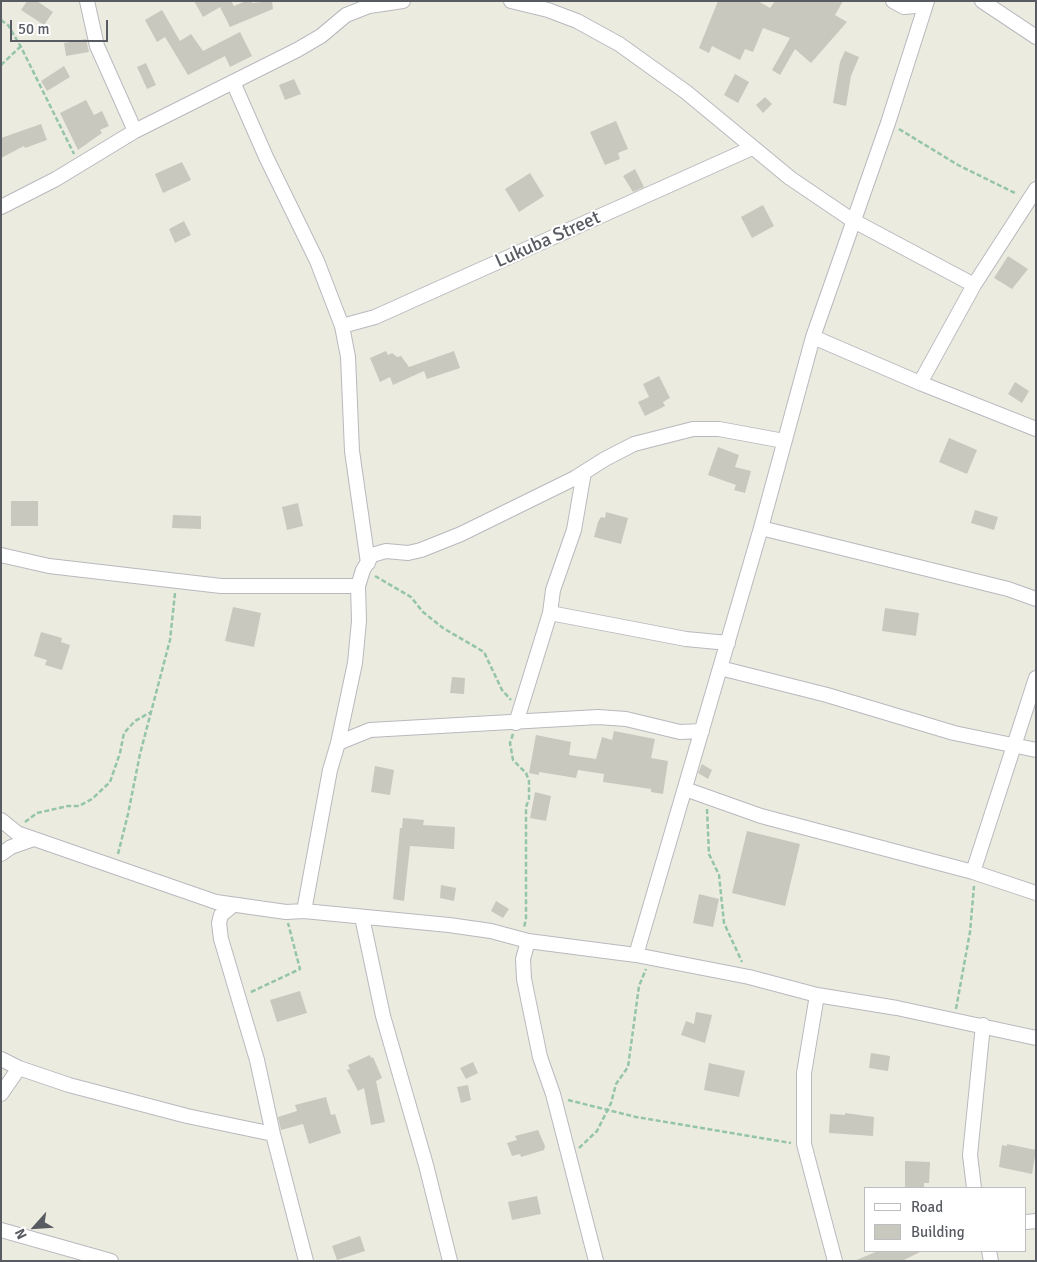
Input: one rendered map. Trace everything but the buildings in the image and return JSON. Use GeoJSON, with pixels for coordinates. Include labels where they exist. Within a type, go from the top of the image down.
{"type":"FeatureCollection","features":[{"type":"Feature","properties":{"kind":"street"},"geometry":{"type":"LineString","coordinates":[[87,1],[97,46],[135,131]]}},
{"type":"Feature","properties":{"kind":"street"},"geometry":{"type":"LineString","coordinates":[[1,207],[79,165],[135,131],[321,36],[346,15],[369,6],[403,1]]}},
{"type":"Feature","properties":{"kind":"street"},"geometry":{"type":"LineString","coordinates":[[511,1],[548,10],[577,21],[619,44],[686,92],[752,148],[852,220],[974,285]]}},
{"type":"Feature","properties":{"kind":"street"},"geometry":{"type":"LineString","coordinates":[[893,1],[904,7],[915,6],[926,1]]}},
{"type":"Feature","properties":{"kind":"street"},"geometry":{"type":"LineString","coordinates":[[642,956],[685,789],[761,528],[813,337],[852,220],[888,123],[926,1]]}},
{"type":"Feature","properties":{"kind":"street"},"geometry":{"type":"LineString","coordinates":[[982,1],[1036,37]]}},
{"type":"Feature","properties":{"kind":"street"},"geometry":{"type":"LineString","coordinates":[[233,82],[266,157],[318,261],[342,326],[348,357],[352,451],[365,566]]}},
{"type":"Feature","properties":{"kind":"street","name":"Lukuba Street"},"geometry":{"type":"LineString","coordinates":[[342,326],[375,317],[752,148]]}},
{"type":"Feature","properties":{"kind":"street"},"geometry":{"type":"LineString","coordinates":[[920,384],[974,285],[1032,194]]}},
{"type":"Feature","properties":{"kind":"street"},"geometry":{"type":"LineString","coordinates":[[813,337],[920,384],[1036,429]]}},
{"type":"Feature","properties":{"kind":"street"},"geometry":{"type":"LineString","coordinates":[[304,912],[330,770],[338,743],[355,663],[359,621],[358,586],[365,566],[372,555],[386,551],[408,553],[422,550],[461,534],[584,472],[604,459],[634,444],[693,429],[719,429],[784,441]]}},
{"type":"Feature","properties":{"kind":"street"},"geometry":{"type":"LineString","coordinates":[[516,723],[550,613],[553,590],[574,530],[584,472]]}},
{"type":"Feature","properties":{"kind":"street"},"geometry":{"type":"LineString","coordinates":[[761,528],[1008,589],[1036,600]]}},
{"type":"Feature","properties":{"kind":"street"},"geometry":{"type":"LineString","coordinates":[[1,555],[49,566],[221,586],[358,586]]}},
{"type":"Feature","properties":{"kind":"street"},"geometry":{"type":"LineString","coordinates":[[550,613],[686,639],[728,643]]}},
{"type":"Feature","properties":{"kind":"street"},"geometry":{"type":"LineString","coordinates":[[720,668],[827,694],[954,733],[1015,744],[1036,750]]}},
{"type":"Feature","properties":{"kind":"street"},"geometry":{"type":"LineString","coordinates":[[973,872],[1036,678]]}},
{"type":"Feature","properties":{"kind":"street"},"geometry":{"type":"LineString","coordinates":[[338,743],[370,730],[598,717],[626,719],[680,732],[702,731]]}},
{"type":"Feature","properties":{"kind":"street"},"geometry":{"type":"LineString","coordinates":[[685,789],[761,816],[973,872],[1036,894]]}},
{"type":"Feature","properties":{"kind":"street"},"geometry":{"type":"LineString","coordinates":[[1,820],[17,834],[202,899],[286,912],[449,925],[521,939],[642,956],[749,977],[817,995],[983,1025],[1036,1038]]}},
{"type":"Feature","properties":{"kind":"street"},"geometry":{"type":"LineString","coordinates":[[1,854],[11,847],[34,839]]}},
{"type":"Feature","properties":{"kind":"street"},"geometry":{"type":"LineString","coordinates":[[202,899],[219,923],[258,1060],[273,1134],[306,1261]]}},
{"type":"Feature","properties":{"kind":"street"},"geometry":{"type":"LineString","coordinates":[[219,923],[221,915],[233,905]]}},
{"type":"Feature","properties":{"kind":"street"},"geometry":{"type":"LineString","coordinates":[[362,917],[383,1016],[426,1165],[450,1261]]}},
{"type":"Feature","properties":{"kind":"street"},"geometry":{"type":"LineString","coordinates":[[521,939],[524,979],[540,1057],[553,1094],[596,1261]]}},
{"type":"Feature","properties":{"kind":"street"},"geometry":{"type":"LineString","coordinates":[[817,995],[804,1073],[804,1144],[835,1261]]}},
{"type":"Feature","properties":{"kind":"street"},"geometry":{"type":"LineString","coordinates":[[974,1187],[970,1155],[983,1025]]}},
{"type":"Feature","properties":{"kind":"street"},"geometry":{"type":"LineString","coordinates":[[1,1059],[19,1068],[78,1087],[187,1116],[273,1134]]}},
{"type":"Feature","properties":{"kind":"street"},"geometry":{"type":"LineString","coordinates":[[1,1094],[19,1068]]}},
{"type":"Feature","properties":{"kind":"street"},"geometry":{"type":"LineString","coordinates":[[1,1230],[111,1261]]}},
{"type":"Feature","properties":{"kind":"path"},"geometry":{"type":"LineString","coordinates":[[1,20],[8,25],[21,47],[79,165]]}},
{"type":"Feature","properties":{"kind":"path"},"geometry":{"type":"LineString","coordinates":[[1,65],[21,47]]}},
{"type":"Feature","properties":{"kind":"path"},"geometry":{"type":"LineString","coordinates":[[888,123],[958,165],[1032,194]]}},
{"type":"Feature","properties":{"kind":"path"},"geometry":{"type":"LineString","coordinates":[[365,566],[410,597],[423,612],[443,628],[484,652],[502,690],[520,709]]}},
{"type":"Feature","properties":{"kind":"path"},"geometry":{"type":"LineString","coordinates":[[116,868],[140,754],[170,640],[175,607],[174,581]]}},
{"type":"Feature","properties":{"kind":"path"},"geometry":{"type":"LineString","coordinates":[[17,834],[31,816],[61,808],[85,805],[92,800],[110,782],[124,733],[135,721],[152,712]]}},
{"type":"Feature","properties":{"kind":"path"},"geometry":{"type":"LineString","coordinates":[[516,723],[510,743],[511,751],[513,760],[526,773],[530,789],[526,807],[526,918],[521,939]]}},
{"type":"Feature","properties":{"kind":"path"},"geometry":{"type":"LineString","coordinates":[[700,794],[709,816],[709,854],[719,876],[724,923],[749,977]]}},
{"type":"Feature","properties":{"kind":"path"},"geometry":{"type":"LineString","coordinates":[[955,1020],[958,988],[970,932],[973,872]]}},
{"type":"Feature","properties":{"kind":"path"},"geometry":{"type":"LineString","coordinates":[[239,998],[300,969],[286,912]]}},
{"type":"Feature","properties":{"kind":"path"},"geometry":{"type":"LineString","coordinates":[[568,1156],[593,1137],[608,1110],[614,1088],[630,1059],[633,1019],[642,956]]}},
{"type":"Feature","properties":{"kind":"path"},"geometry":{"type":"LineString","coordinates":[[553,1094],[571,1101],[608,1110],[713,1131],[804,1144]]}}]}
